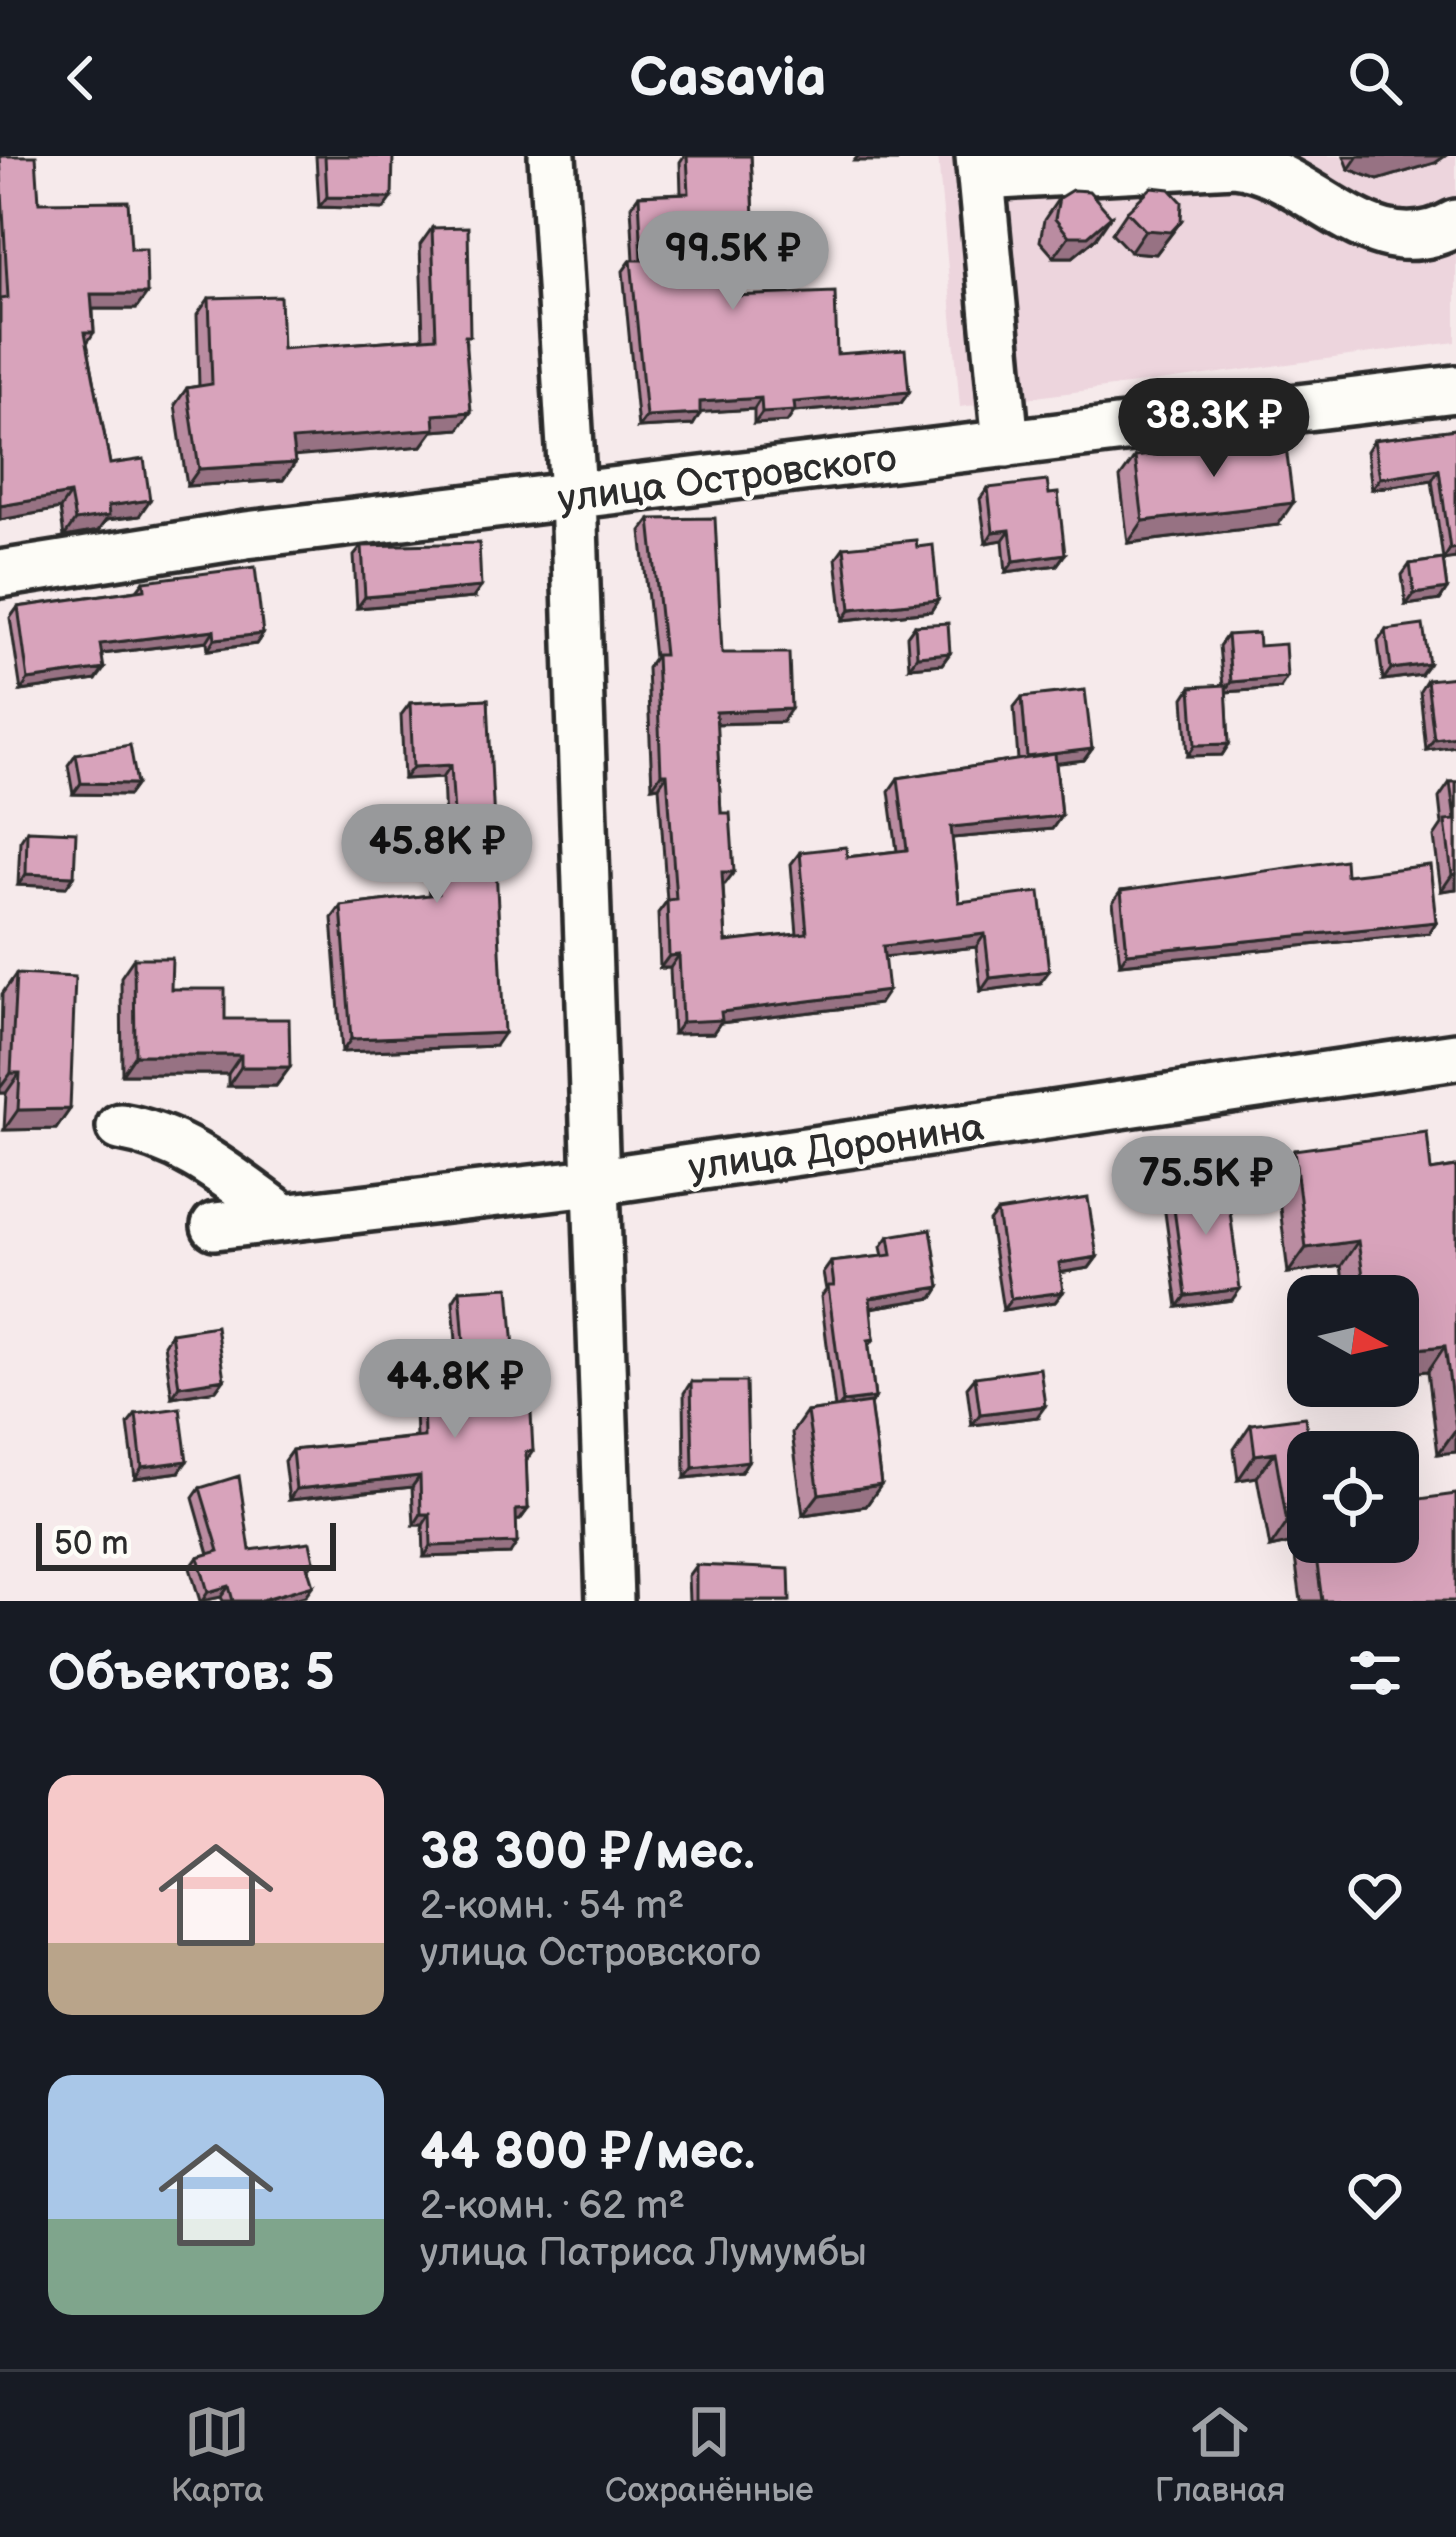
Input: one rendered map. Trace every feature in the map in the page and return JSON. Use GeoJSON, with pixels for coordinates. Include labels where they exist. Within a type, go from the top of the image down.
{"type":"FeatureCollection","features":[{"type":"Feature","properties":{"kind":"street"},"geometry":{"type":"LineString","coordinates":[[553,156],[573,495],[600,1180],[610,1601]]}},
{"type":"Feature","properties":{"kind":"street"},"geometry":{"type":"LineString","coordinates":[[1006,444],[980,166],[1234,163],[1285,168],[1366,228],[1417,234],[1456,223]]}},
{"type":"Feature","properties":{"kind":"street","name":"улица Островского"},"geometry":{"type":"LineString","coordinates":[[0,574],[245,535],[1456,389]]}},
{"type":"Feature","properties":{"kind":"street","name":"улица Доронина"},"geometry":{"type":"LineString","coordinates":[[215,1226],[600,1180],[1456,1056]]}},
{"type":"Feature","properties":{"kind":"street"},"geometry":{"type":"LineString","coordinates":[[120,1127],[155,1133],[188,1148],[281,1215]]}},
{"type":"Feature","properties":{"kind":"shaded area"},"geometry":{"type":"Polygon","coordinates":[[[938,156],[1456,156],[1456,342],[960,407],[938,156]]]}},
{"type":"Feature","properties":{"kind":"building"},"geometry":{"type":"Polygon","coordinates":[[[0,156],[36,156],[39,202],[128,201],[131,249],[146,249],[147,294],[91,294],[94,332],[85,332],[110,464],[144,459],[150,500],[108,506],[109,516],[75,521],[70,494],[0,506],[0,299],[8,298],[0,156]]]}},
{"type":"Feature","properties":{"kind":"building"},"geometry":{"type":"Polygon","coordinates":[[[325,156],[393,156],[392,198],[327,197],[325,156]]]}},
{"type":"Feature","properties":{"kind":"building"},"geometry":{"type":"Polygon","coordinates":[[[687,156],[751,156],[754,218],[728,219],[732,296],[835,292],[837,354],[905,349],[909,392],[794,402],[795,411],[762,413],[761,398],[700,402],[700,414],[646,417],[631,260],[642,260],[639,195],[689,193],[687,156]]]}},
{"type":"Feature","properties":{"kind":"building"},"geometry":{"type":"Polygon","coordinates":[[[1152,187],[1170,189],[1182,202],[1181,221],[1171,232],[1145,230],[1127,211],[1152,187]]]}},
{"type":"Feature","properties":{"kind":"building"},"geometry":{"type":"Polygon","coordinates":[[[1072,190],[1089,191],[1111,216],[1088,236],[1069,236],[1055,219],[1059,198],[1072,190]]]}},
{"type":"Feature","properties":{"kind":"building"},"geometry":{"type":"Polygon","coordinates":[[[468,227],[470,336],[465,336],[471,412],[434,415],[435,429],[292,440],[295,463],[199,469],[187,388],[212,384],[209,298],[280,296],[282,349],[436,337],[432,228],[468,227]]]}},
{"type":"Feature","properties":{"kind":"building"},"geometry":{"type":"Polygon","coordinates":[[[1456,429],[1456,548],[1450,549],[1439,469],[1380,478],[1374,440],[1456,429]]]}},
{"type":"Feature","properties":{"kind":"building"},"geometry":{"type":"Polygon","coordinates":[[[1285,439],[1293,503],[1143,521],[1135,457],[1285,439]]]}},
{"type":"Feature","properties":{"kind":"building"},"geometry":{"type":"Polygon","coordinates":[[[1047,481],[1049,494],[1058,493],[1065,554],[1014,561],[1010,530],[993,532],[988,488],[1047,481]]]}},
{"type":"Feature","properties":{"kind":"building"},"geometry":{"type":"Polygon","coordinates":[[[715,518],[722,653],[789,653],[791,709],[716,712],[721,813],[730,813],[734,872],[722,872],[726,942],[807,933],[800,852],[846,847],[847,857],[907,850],[898,778],[1055,754],[1061,816],[951,827],[959,902],[1040,892],[1049,971],[990,978],[985,934],[883,946],[888,991],[721,1012],[722,1020],[682,1022],[679,955],[669,956],[667,900],[676,899],[667,774],[661,774],[656,655],[664,655],[650,519],[715,518]]]}},
{"type":"Feature","properties":{"kind":"building"},"geometry":{"type":"Polygon","coordinates":[[[916,540],[917,547],[933,545],[938,600],[851,609],[844,547],[916,540]]]}},
{"type":"Feature","properties":{"kind":"building"},"geometry":{"type":"Polygon","coordinates":[[[479,543],[481,587],[365,597],[362,546],[479,543]]]}},
{"type":"Feature","properties":{"kind":"building"},"geometry":{"type":"Polygon","coordinates":[[[1443,559],[1447,589],[1414,594],[1410,564],[1443,559]]]}},
{"type":"Feature","properties":{"kind":"building"},"geometry":{"type":"Polygon","coordinates":[[[255,567],[263,634],[215,639],[214,630],[100,644],[104,669],[28,680],[18,607],[145,589],[144,581],[255,567]]]}},
{"type":"Feature","properties":{"kind":"building"},"geometry":{"type":"Polygon","coordinates":[[[948,623],[950,653],[917,656],[915,625],[948,623]]]}},
{"type":"Feature","properties":{"kind":"building"},"geometry":{"type":"Polygon","coordinates":[[[1423,625],[1429,664],[1391,669],[1386,630],[1423,625]]]}},
{"type":"Feature","properties":{"kind":"building"},"geometry":{"type":"Polygon","coordinates":[[[1258,633],[1259,646],[1285,644],[1287,677],[1231,682],[1227,635],[1258,633]]]}},
{"type":"Feature","properties":{"kind":"building"},"geometry":{"type":"Polygon","coordinates":[[[1456,677],[1456,736],[1434,739],[1427,680],[1456,677]]]}},
{"type":"Feature","properties":{"kind":"building"},"geometry":{"type":"Polygon","coordinates":[[[1226,685],[1229,744],[1195,745],[1191,687],[1226,685]]]}},
{"type":"Feature","properties":{"kind":"building"},"geometry":{"type":"Polygon","coordinates":[[[1085,690],[1092,749],[1027,757],[1022,697],[1085,690]]]}},
{"type":"Feature","properties":{"kind":"building"},"geometry":{"type":"Polygon","coordinates":[[[488,699],[504,1033],[351,1039],[341,906],[438,894],[434,848],[456,847],[451,765],[413,767],[410,703],[488,699]]]}},
{"type":"Feature","properties":{"kind":"building"},"geometry":{"type":"Polygon","coordinates":[[[130,745],[137,784],[81,783],[76,754],[130,745]]]}},
{"type":"Feature","properties":{"kind":"building"},"geometry":{"type":"Polygon","coordinates":[[[1450,782],[1456,782],[1456,874],[1452,875],[1445,821],[1455,820],[1450,782]]]}},
{"type":"Feature","properties":{"kind":"building"},"geometry":{"type":"Polygon","coordinates":[[[27,830],[76,832],[74,876],[26,874],[27,830]]]}},
{"type":"Feature","properties":{"kind":"building"},"geometry":{"type":"Polygon","coordinates":[[[1345,860],[1346,875],[1430,865],[1436,922],[1127,953],[1121,891],[1345,860]]]}},
{"type":"Feature","properties":{"kind":"building"},"geometry":{"type":"Polygon","coordinates":[[[134,958],[172,958],[171,989],[225,989],[225,1019],[289,1019],[290,1067],[241,1067],[241,1055],[135,1055],[134,958]]]}},
{"type":"Feature","properties":{"kind":"building"},"geometry":{"type":"Polygon","coordinates":[[[16,974],[75,977],[70,1109],[18,1110],[20,1073],[11,1073],[16,974]]]}},
{"type":"Feature","properties":{"kind":"building"},"geometry":{"type":"Polygon","coordinates":[[[1427,1132],[1431,1171],[1456,1167],[1456,1429],[1445,1346],[1419,1349],[1419,1275],[1363,1275],[1358,1241],[1306,1248],[1294,1150],[1427,1132]]]}},
{"type":"Feature","properties":{"kind":"building"},"geometry":{"type":"Polygon","coordinates":[[[1226,1180],[1240,1289],[1186,1296],[1171,1187],[1226,1180]]]}},
{"type":"Feature","properties":{"kind":"building"},"geometry":{"type":"Polygon","coordinates":[[[1088,1198],[1097,1257],[1059,1263],[1063,1292],[1011,1299],[997,1212],[1088,1198]]]}},
{"type":"Feature","properties":{"kind":"building"},"geometry":{"type":"Polygon","coordinates":[[[931,1229],[940,1287],[870,1298],[874,1339],[868,1340],[875,1398],[843,1402],[828,1286],[834,1286],[831,1262],[892,1255],[889,1236],[931,1229]]]}},
{"type":"Feature","properties":{"kind":"building"},"geometry":{"type":"Polygon","coordinates":[[[509,1287],[518,1396],[530,1395],[533,1451],[526,1452],[528,1509],[516,1510],[517,1543],[431,1546],[430,1514],[421,1514],[420,1476],[296,1489],[292,1450],[424,1437],[423,1398],[468,1395],[460,1290],[509,1287]]]}},
{"type":"Feature","properties":{"kind":"building"},"geometry":{"type":"Polygon","coordinates":[[[216,1326],[224,1379],[179,1386],[171,1333],[216,1326]]]}},
{"type":"Feature","properties":{"kind":"building"},"geometry":{"type":"Polygon","coordinates":[[[1040,1368],[1045,1406],[980,1414],[975,1377],[1040,1368]]]}},
{"type":"Feature","properties":{"kind":"building"},"geometry":{"type":"Polygon","coordinates":[[[691,1382],[746,1382],[748,1461],[693,1468],[691,1382]]]}},
{"type":"Feature","properties":{"kind":"building"},"geometry":{"type":"Polygon","coordinates":[[[870,1403],[881,1485],[819,1494],[807,1412],[870,1403]]]}},
{"type":"Feature","properties":{"kind":"building"},"geometry":{"type":"Polygon","coordinates":[[[180,1408],[187,1461],[142,1467],[136,1414],[180,1408]]]}},
{"type":"Feature","properties":{"kind":"building"},"geometry":{"type":"Polygon","coordinates":[[[1305,1417],[1307,1431],[1287,1431],[1287,1523],[1275,1452],[1255,1455],[1251,1424],[1305,1417]]]}},
{"type":"Feature","properties":{"kind":"building"},"geometry":{"type":"Polygon","coordinates":[[[239,1476],[250,1550],[310,1542],[314,1561],[306,1563],[313,1585],[258,1601],[233,1601],[229,1586],[208,1592],[198,1557],[219,1551],[200,1488],[239,1476]]]}},
{"type":"Feature","properties":{"kind":"building"},"geometry":{"type":"Polygon","coordinates":[[[1456,1494],[1456,1601],[1322,1601],[1317,1563],[1419,1563],[1419,1499],[1456,1494]]]}},
{"type":"Feature","properties":{"kind":"building"},"geometry":{"type":"Polygon","coordinates":[[[696,1565],[789,1569],[790,1601],[696,1601],[696,1565]]]}}]}
